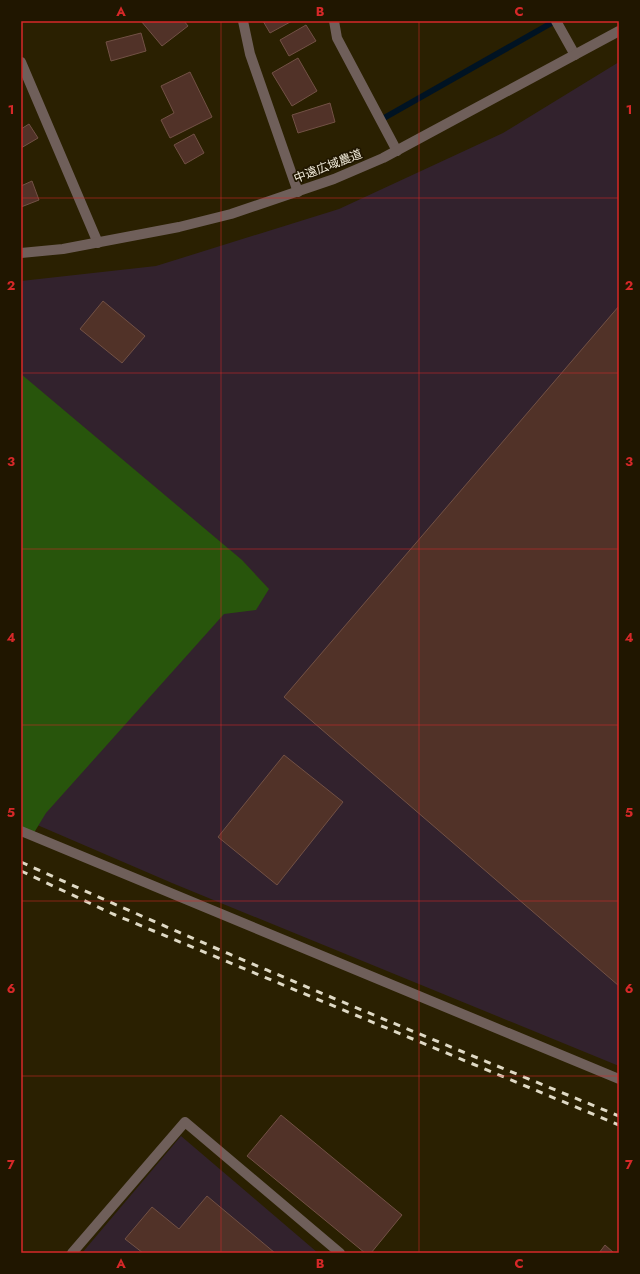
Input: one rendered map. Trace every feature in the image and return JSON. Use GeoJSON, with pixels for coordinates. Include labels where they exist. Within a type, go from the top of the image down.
{"type":"FeatureCollection","features":[{"type":"Feature","properties":{"kind":"street"},"geometry":{"type":"LineString","coordinates":[[243,21],[250,54],[298,192]]}},
{"type":"Feature","properties":{"kind":"street"},"geometry":{"type":"LineString","coordinates":[[334,21],[337,38],[397,151]]}},
{"type":"Feature","properties":{"kind":"street"},"geometry":{"type":"LineString","coordinates":[[556,21],[574,55]]}},
{"type":"Feature","properties":{"kind":"street","name":"中遠広域農道"},"geometry":{"type":"LineString","coordinates":[[21,253],[63,249],[179,227],[231,214],[334,179],[397,151],[619,31]]}},
{"type":"Feature","properties":{"kind":"street"},"geometry":{"type":"LineString","coordinates":[[21,62],[98,243]]}},
{"type":"Feature","properties":{"kind":"street"},"geometry":{"type":"LineString","coordinates":[[21,831],[619,1079]]}},
{"type":"Feature","properties":{"kind":"street"},"geometry":{"type":"LineString","coordinates":[[72,1253],[185,1122],[340,1253]]}},
{"type":"Feature","properties":{"kind":"shaded area"},"geometry":{"type":"Polygon","coordinates":[[[619,62],[619,1066],[172,883],[21,818],[21,281],[156,266],[339,209],[503,133],[619,62]]]}},
{"type":"Feature","properties":{"kind":"shaded area"},"geometry":{"type":"Polygon","coordinates":[[[181,1136],[318,1253],[82,1253],[181,1136]]]}},
{"type":"Feature","properties":{"kind":"green space"},"geometry":{"type":"Polygon","coordinates":[[[21,374],[242,560],[269,589],[256,610],[224,614],[46,813],[32,836],[21,830],[21,374]]]}},
{"type":"Feature","properties":{"kind":"building"},"geometry":{"type":"Polygon","coordinates":[[[141,21],[184,21],[188,26],[162,46],[141,21]]]}},
{"type":"Feature","properties":{"kind":"building"},"geometry":{"type":"Polygon","coordinates":[[[263,21],[292,21],[270,33],[263,21]]]}},
{"type":"Feature","properties":{"kind":"building"},"geometry":{"type":"Polygon","coordinates":[[[306,25],[316,41],[289,56],[280,40],[306,25]]]}},
{"type":"Feature","properties":{"kind":"building"},"geometry":{"type":"Polygon","coordinates":[[[141,33],[146,51],[111,61],[106,42],[141,33]]]}},
{"type":"Feature","properties":{"kind":"building"},"geometry":{"type":"Polygon","coordinates":[[[298,58],[317,91],[292,106],[272,73],[298,58]]]}},
{"type":"Feature","properties":{"kind":"building"},"geometry":{"type":"Polygon","coordinates":[[[190,72],[212,117],[170,138],[161,120],[174,113],[161,86],[190,72]]]}},
{"type":"Feature","properties":{"kind":"building"},"geometry":{"type":"Polygon","coordinates":[[[330,103],[335,122],[298,133],[292,115],[330,103]]]}},
{"type":"Feature","properties":{"kind":"building"},"geometry":{"type":"Polygon","coordinates":[[[29,124],[38,138],[21,148],[21,129],[29,124]]]}},
{"type":"Feature","properties":{"kind":"building"},"geometry":{"type":"Polygon","coordinates":[[[194,134],[204,153],[185,164],[174,145],[194,134]]]}},
{"type":"Feature","properties":{"kind":"building"},"geometry":{"type":"Polygon","coordinates":[[[32,181],[39,200],[21,207],[21,186],[32,181]]]}},
{"type":"Feature","properties":{"kind":"building"},"geometry":{"type":"Polygon","coordinates":[[[103,301],[145,336],[122,363],[80,329],[103,301]]]}},
{"type":"Feature","properties":{"kind":"building"},"geometry":{"type":"Polygon","coordinates":[[[619,306],[619,986],[284,697],[619,306]]]}},
{"type":"Feature","properties":{"kind":"building"},"geometry":{"type":"Polygon","coordinates":[[[284,755],[343,802],[277,885],[218,837],[284,755]]]}},
{"type":"Feature","properties":{"kind":"building"},"geometry":{"type":"Polygon","coordinates":[[[281,1115],[402,1215],[371,1253],[365,1253],[247,1156],[281,1115]]]}},
{"type":"Feature","properties":{"kind":"building"},"geometry":{"type":"Polygon","coordinates":[[[207,1196],[275,1253],[143,1253],[125,1239],[152,1207],[179,1229],[207,1196]]]}},
{"type":"Feature","properties":{"kind":"building"},"geometry":{"type":"Polygon","coordinates":[[[605,1245],[614,1253],[599,1253],[605,1245]]]}},
{"type":"Feature","properties":{"kind":"waterway"},"geometry":{"type":"LineString","coordinates":[[384,118],[555,21]]}},
{"type":"Feature","properties":{"kind":"railway"},"geometry":{"type":"LineString","coordinates":[[21,862],[244,960],[619,1116]]}},
{"type":"Feature","properties":{"kind":"railway"},"geometry":{"type":"LineString","coordinates":[[21,871],[113,914],[619,1125]]}}]}
